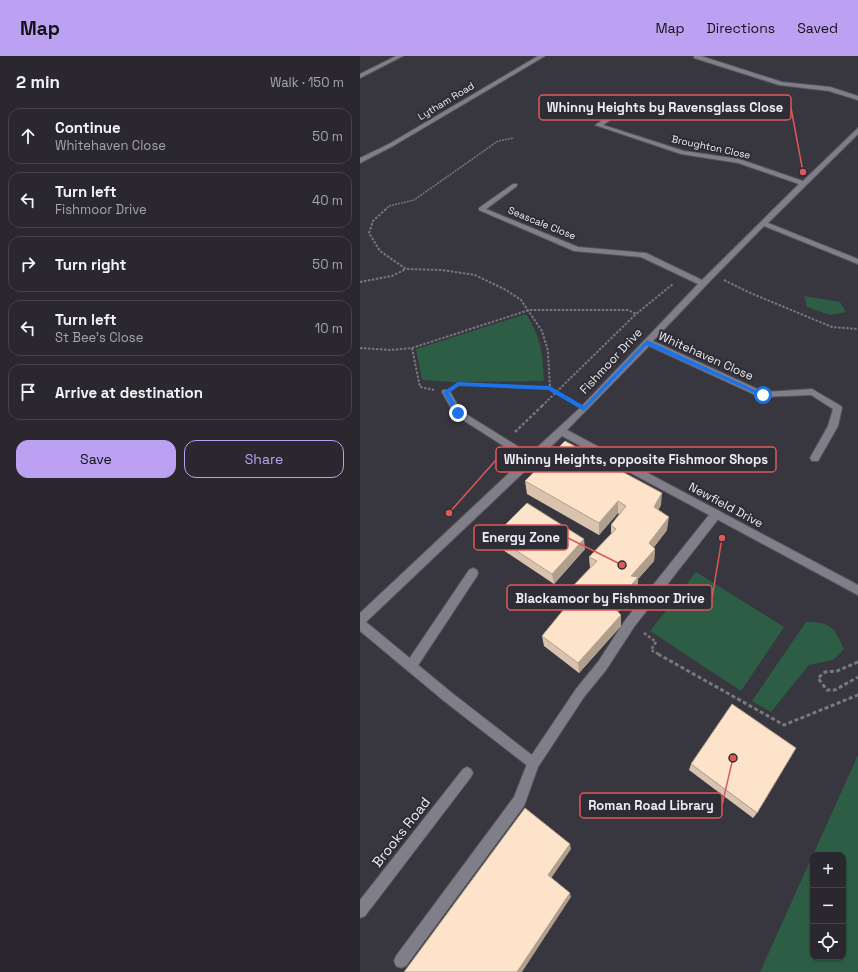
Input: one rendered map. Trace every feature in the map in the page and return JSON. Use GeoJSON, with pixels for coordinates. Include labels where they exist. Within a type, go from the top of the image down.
{"type":"FeatureCollection","features":[{"type":"Feature","properties":{"kind":"street"},"geometry":{"type":"LineString","coordinates":[[360,76],[400,56]]}},
{"type":"Feature","properties":{"kind":"street","name":"Lytham Road"},"geometry":{"type":"LineString","coordinates":[[360,161],[392,145],[542,56]]}},
{"type":"Feature","properties":{"kind":"street"},"geometry":{"type":"LineString","coordinates":[[698,56],[696,57],[781,84],[830,89],[858,98]]}},
{"type":"Feature","properties":{"kind":"street","name":"Broughton Close"},"geometry":{"type":"LineString","coordinates":[[624,109],[598,125],[683,153],[739,161],[803,183]]}},
{"type":"Feature","properties":{"kind":"street","name":"Fishmoor Drive"},"geometry":{"type":"LineString","coordinates":[[360,620],[584,409],[712,274],[765,224],[803,183],[858,130]]}},
{"type":"Feature","properties":{"kind":"street","name":"Seascale Close"},"geometry":{"type":"LineString","coordinates":[[515,185],[481,209],[577,249],[643,255],[703,284]]}},
{"type":"Feature","properties":{"kind":"street"},"geometry":{"type":"LineString","coordinates":[[765,224],[858,262]]}},
{"type":"Feature","properties":{"kind":"street","name":"Whitehaven Close"},"geometry":{"type":"LineString","coordinates":[[647,342],[763,395],[812,392],[838,408],[833,426],[815,458]]}},
{"type":"Feature","properties":{"kind":"street"},"geometry":{"type":"LineString","coordinates":[[446,392],[458,413],[531,459]]}},
{"type":"Feature","properties":{"kind":"street","name":"Newfield Drive"},"geometry":{"type":"LineString","coordinates":[[561,431],[858,590]]}},
{"type":"Feature","properties":{"kind":"street"},"geometry":{"type":"LineString","coordinates":[[401,961],[519,801],[533,762],[630,623],[716,514]]}},
{"type":"Feature","properties":{"kind":"street"},"geometry":{"type":"LineString","coordinates":[[411,666],[473,574]]}},
{"type":"Feature","properties":{"kind":"street"},"geometry":{"type":"LineString","coordinates":[[360,624],[448,697],[533,762]]}},
{"type":"Feature","properties":{"kind":"street","name":"Brooks Road"},"geometry":{"type":"LineString","coordinates":[[360,911],[467,773]]}},
{"type":"Feature","properties":{"kind":"path"},"geometry":{"type":"LineString","coordinates":[[406,269],[380,251],[368,233],[373,221],[389,206],[414,200],[498,141],[514,138]]}},
{"type":"Feature","properties":{"kind":"path"},"geometry":{"type":"LineString","coordinates":[[360,282],[392,276],[406,269],[442,270],[475,275],[506,290],[521,300],[542,331],[548,351],[550,388]]}},
{"type":"Feature","properties":{"kind":"path"},"geometry":{"type":"LineString","coordinates":[[505,442],[636,314],[684,274]]}},
{"type":"Feature","properties":{"kind":"path"},"geometry":{"type":"LineString","coordinates":[[712,274],[748,292],[832,327],[858,329]]}},
{"type":"Feature","properties":{"kind":"path"},"geometry":{"type":"LineString","coordinates":[[360,348],[390,350],[412,348],[529,310],[628,310],[636,314]]}},
{"type":"Feature","properties":{"kind":"path"},"geometry":{"type":"LineString","coordinates":[[412,348],[420,387],[446,392],[458,384],[550,388],[584,409]]}},
{"type":"Feature","properties":{"kind":"path"},"geometry":{"type":"LineString","coordinates":[[630,623],[656,642],[651,650],[784,725],[858,695]]}},
{"type":"Feature","properties":{"kind":"path"},"geometry":{"type":"LineString","coordinates":[[858,662],[837,671],[825,672],[818,678],[827,690],[835,690],[858,677]]}},
{"type":"Feature","properties":{"kind":"green space"},"geometry":{"type":"Polygon","coordinates":[[[804,296],[840,302],[846,312],[830,315],[807,307],[804,296]]]}},
{"type":"Feature","properties":{"kind":"green space"},"geometry":{"type":"Polygon","coordinates":[[[526,314],[535,331],[540,346],[544,381],[454,382],[422,380],[416,349],[526,314]]]}},
{"type":"Feature","properties":{"kind":"green space"},"geometry":{"type":"Polygon","coordinates":[[[696,572],[784,627],[741,691],[650,631],[696,572]]]}},
{"type":"Feature","properties":{"kind":"green space"},"geometry":{"type":"Polygon","coordinates":[[[806,622],[821,623],[831,627],[844,649],[833,660],[809,665],[771,712],[752,701],[806,622]]]}},
{"type":"Feature","properties":{"kind":"green space"},"geometry":{"type":"Polygon","coordinates":[[[858,755],[858,972],[760,972],[810,861],[810,960],[846,960],[846,852],[814,852],[858,755]]]}},
{"type":"Feature","properties":{"kind":"building"},"geometry":{"type":"Polygon","coordinates":[[[565,441],[662,493],[654,507],[669,517],[649,543],[655,549],[631,576],[638,577],[613,607],[621,615],[578,663],[542,636],[578,592],[573,586],[597,561],[589,557],[616,529],[611,525],[626,506],[618,501],[599,523],[525,481],[565,441]]]}},
{"type":"Feature","properties":{"kind":"building"},"geometry":{"type":"Polygon","coordinates":[[[527,503],[584,539],[552,574],[494,536],[527,503]]]}},
{"type":"Feature","properties":{"kind":"building"},"geometry":{"type":"Polygon","coordinates":[[[732,704],[796,748],[757,813],[691,764],[732,704]]]}},
{"type":"Feature","properties":{"kind":"building"},"geometry":{"type":"Polygon","coordinates":[[[525,808],[570,844],[548,875],[570,893],[517,972],[404,972],[525,808]]]}},
{"type":"Feature","properties":{"kind":"place","name":"Whinny Heights by Ravensglass Close"},"geometry":{"type":"Point","coordinates":[803,172]}},
{"type":"Feature","properties":{"kind":"place","name":"Whinny Heights, opposite Fishmoor Shops"},"geometry":{"type":"Point","coordinates":[449,513]}},
{"type":"Feature","properties":{"kind":"place","name":"Blackamoor by Fishmoor Drive"},"geometry":{"type":"Point","coordinates":[722,538]}},
{"type":"Feature","properties":{"kind":"place","name":"Energy Zone"},"geometry":{"type":"Point","coordinates":[622,565]}},
{"type":"Feature","properties":{"kind":"place","name":"Roman Road Library"},"geometry":{"type":"Point","coordinates":[733,758]}},
{"type":"Feature","properties":{"kind":"route"},"geometry":{"type":"LineString","coordinates":[[458,413],[446,392],[458,384],[550,388],[584,409],[647,342],[763,395]]}}]}
